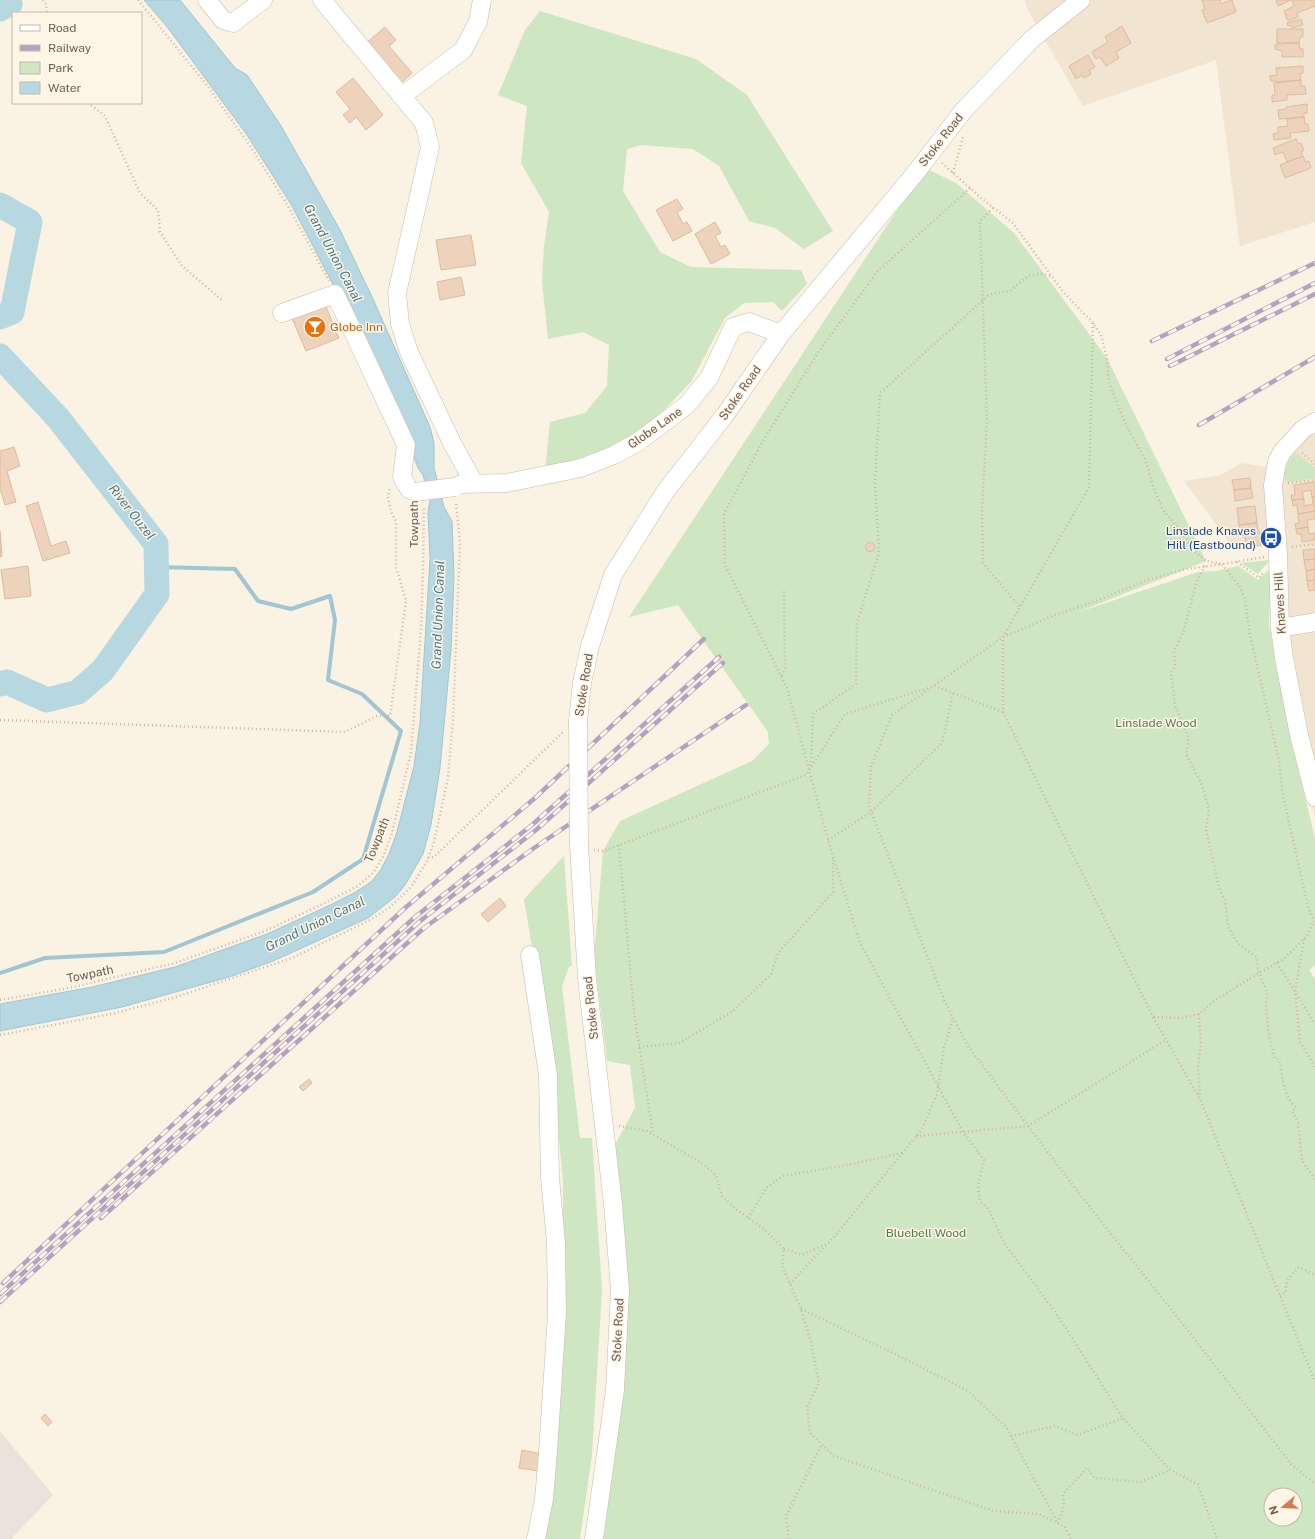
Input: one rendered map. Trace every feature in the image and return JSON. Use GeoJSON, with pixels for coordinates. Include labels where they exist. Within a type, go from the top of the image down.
{"type":"FeatureCollection","features":[{"type":"Feature","properties":{"kind":"street"},"geometry":{"type":"LineString","coordinates":[[207,0],[223,20],[233,24],[263,0]]}},
{"type":"Feature","properties":{"kind":"street"},"geometry":{"type":"LineString","coordinates":[[322,0],[424,123],[430,147],[397,294],[400,324],[409,352],[452,443],[464,484]]}},
{"type":"Feature","properties":{"kind":"street"},"geometry":{"type":"LineString","coordinates":[[402,96],[463,50],[478,22],[482,0]]}},
{"type":"Feature","properties":{"kind":"street","name":"Stoke Road"},"geometry":{"type":"LineString","coordinates":[[594,1539],[615,1390],[620,1290],[613,1204],[588,979],[579,846],[578,720],[582,683],[590,646],[613,575],[665,492],[725,415],[781,334],[931,153],[964,110],[1032,40],[1081,0]]}},
{"type":"Feature","properties":{"kind":"street"},"geometry":{"type":"LineString","coordinates":[[282,313],[335,294],[358,340],[406,445],[402,477],[409,489],[420,498]]}},
{"type":"Feature","properties":{"kind":"street","name":"Globe Lane"},"geometry":{"type":"LineString","coordinates":[[420,498],[464,484],[507,483],[547,476],[581,468],[614,455],[638,442],[687,405],[709,378],[733,327],[750,322],[781,334]]}},
{"type":"Feature","properties":{"kind":"street","name":"Knaves Hill"},"geometry":{"type":"LineString","coordinates":[[1315,422],[1303,429],[1282,452],[1277,462],[1273,485],[1272,553],[1284,658],[1299,735],[1315,797]]}},
{"type":"Feature","properties":{"kind":"street"},"geometry":{"type":"LineString","coordinates":[[1280,628],[1315,622]]}},
{"type":"Feature","properties":{"kind":"street"},"geometry":{"type":"LineString","coordinates":[[530,955],[548,1075],[550,1177],[556,1243],[557,1313],[544,1499],[536,1539]]}},
{"type":"Feature","properties":{"kind":"path"},"geometry":{"type":"LineString","coordinates":[[43,0],[46,4],[47,12]]}},
{"type":"Feature","properties":{"kind":"path"},"geometry":{"type":"LineString","coordinates":[[138,0],[206,84],[249,144],[288,206],[335,294]]}},
{"type":"Feature","properties":{"kind":"path"},"geometry":{"type":"LineString","coordinates":[[89,104],[105,116],[140,193],[158,210],[160,232],[182,266],[223,301]]}},
{"type":"Feature","properties":{"kind":"path"},"geometry":{"type":"LineString","coordinates":[[931,153],[993,208],[1013,223],[1050,276],[1063,292],[1093,323],[1101,334],[1107,358],[1110,383],[1126,425],[1145,459],[1154,489],[1163,510],[1181,531],[1193,550],[1206,561],[1222,564],[1240,587],[1245,600],[1250,635],[1279,761],[1283,796],[1308,907],[1315,921],[1307,936],[1284,959],[1213,1002],[1199,1014],[1182,1018],[1154,1017]]}},
{"type":"Feature","properties":{"kind":"path"},"geometry":{"type":"LineString","coordinates":[[970,188],[878,271],[819,351],[763,441],[724,514],[725,565],[787,688],[810,768],[828,840],[860,943],[963,1132],[984,1160],[978,1186],[980,1201],[989,1210],[1004,1243],[1058,1316],[1123,1418],[1170,1470],[1198,1484],[1217,1539]]}},
{"type":"Feature","properties":{"kind":"path"},"geometry":{"type":"LineString","coordinates":[[993,208],[980,221],[987,421],[982,510],[983,563],[1020,607]]}},
{"type":"Feature","properties":{"kind":"path"},"geometry":{"type":"LineString","coordinates":[[810,768],[813,714],[856,684],[857,622],[878,553],[875,482],[880,393],[990,294],[1010,291],[1028,276],[1041,274],[1050,276]]}},
{"type":"Feature","properties":{"kind":"path"},"geometry":{"type":"LineString","coordinates":[[1093,323],[1089,487],[1003,637],[1003,712],[1154,1017],[1200,1099],[1315,1382]]}},
{"type":"Feature","properties":{"kind":"path"},"geometry":{"type":"LineString","coordinates":[[0,720],[345,732],[377,716],[390,716],[406,601],[396,566],[396,521],[391,512],[388,497],[390,487],[396,479],[402,477]]}},
{"type":"Feature","properties":{"kind":"path"},"geometry":{"type":"LineString","coordinates":[[1273,485],[1315,480]]}},
{"type":"Feature","properties":{"kind":"path"},"geometry":{"type":"LineString","coordinates":[[0,1035],[111,1014],[173,998],[292,958],[352,930],[390,907],[411,887],[428,858],[434,842],[448,778],[453,719],[460,542],[464,484]]}},
{"type":"Feature","properties":{"kind":"path","name":"Towpath"},"geometry":{"type":"LineString","coordinates":[[0,1000],[104,980],[175,963],[265,931],[358,886],[373,873],[383,857],[392,833],[411,752],[421,629],[423,569],[420,498]]}},
{"type":"Feature","properties":{"kind":"path"},"geometry":{"type":"LineString","coordinates":[[1315,544],[1237,562],[1186,569],[1147,580],[1003,637],[892,715],[871,766],[869,806],[945,1002],[968,1046],[1077,1191],[1186,1328],[1291,1464],[1315,1484]]}},
{"type":"Feature","properties":{"kind":"path"},"geometry":{"type":"LineString","coordinates":[[1237,562],[1259,578],[1267,567]]}},
{"type":"Feature","properties":{"kind":"path"},"geometry":{"type":"LineString","coordinates":[[1205,566],[1197,581],[1183,633],[1174,651],[1175,667],[1170,673],[1175,706],[1189,738],[1186,754],[1202,785],[1209,810],[1206,830],[1219,887],[1225,900],[1228,927],[1237,942],[1256,957],[1259,973],[1267,992],[1266,1009],[1270,1041],[1276,1058],[1279,1059],[1285,1092],[1290,1101],[1296,1106],[1292,1111],[1298,1123],[1302,1160],[1315,1179]]}},
{"type":"Feature","properties":{"kind":"path"},"geometry":{"type":"LineString","coordinates":[[782,677],[785,668],[784,590]]}},
{"type":"Feature","properties":{"kind":"path"},"geometry":{"type":"LineString","coordinates":[[579,846],[604,851],[806,775],[845,714],[934,686],[1003,712]]}},
{"type":"Feature","properties":{"kind":"path"},"geometry":{"type":"LineString","coordinates":[[828,840],[871,812],[942,743],[953,693]]}},
{"type":"Feature","properties":{"kind":"path"},"geometry":{"type":"LineString","coordinates":[[428,858],[434,857],[562,733],[578,720]]}},
{"type":"Feature","properties":{"kind":"path"},"geometry":{"type":"LineString","coordinates":[[619,845],[634,1012],[653,1135]]}},
{"type":"Feature","properties":{"kind":"path"},"geometry":{"type":"LineString","coordinates":[[639,1047],[679,1043],[733,1011],[771,974],[778,953],[833,892],[833,856]]}},
{"type":"Feature","properties":{"kind":"path"},"geometry":{"type":"LineString","coordinates":[[1304,939],[1295,992],[1300,1042],[1315,1067]]}},
{"type":"Feature","properties":{"kind":"path"},"geometry":{"type":"LineString","coordinates":[[1277,963],[1315,1024]]}},
{"type":"Feature","properties":{"kind":"path"},"geometry":{"type":"LineString","coordinates":[[1199,1014],[1201,1044],[1198,1066],[1200,1099]]}},
{"type":"Feature","properties":{"kind":"path"},"geometry":{"type":"LineString","coordinates":[[790,1284],[830,1242],[922,1129],[937,1094],[944,1048],[953,1018]]}},
{"type":"Feature","properties":{"kind":"path"},"geometry":{"type":"LineString","coordinates":[[916,1136],[1028,1126],[1166,1040]]}},
{"type":"Feature","properties":{"kind":"path"},"geometry":{"type":"LineString","coordinates":[[628,1128],[647,1131],[687,1154],[716,1175],[722,1196],[736,1210],[764,1229],[784,1249],[802,1255],[830,1242]]}},
{"type":"Feature","properties":{"kind":"path"},"geometry":{"type":"LineString","coordinates":[[748,1218],[766,1188],[783,1176],[847,1165],[902,1152]]}},
{"type":"Feature","properties":{"kind":"path"},"geometry":{"type":"LineString","coordinates":[[784,1249],[782,1266],[801,1309],[811,1342],[819,1383],[807,1407],[810,1433],[834,1456],[994,1511],[1039,1514],[1065,1527],[1072,1539]]}},
{"type":"Feature","properties":{"kind":"path"},"geometry":{"type":"LineString","coordinates":[[1280,1296],[1286,1293],[1285,1286],[1287,1279],[1299,1267],[1315,1275]]}},
{"type":"Feature","properties":{"kind":"path"},"geometry":{"type":"LineString","coordinates":[[801,1309],[968,1391],[1006,1427],[1058,1524]]}},
{"type":"Feature","properties":{"kind":"path"},"geometry":{"type":"LineString","coordinates":[[1011,1436],[1055,1426],[1078,1435],[1123,1418]]}},
{"type":"Feature","properties":{"kind":"path"},"geometry":{"type":"LineString","coordinates":[[789,1539],[786,1516],[822,1444]]}},
{"type":"Feature","properties":{"kind":"path"},"geometry":{"type":"LineString","coordinates":[[1058,1524],[1064,1506],[1063,1494],[1087,1468],[1095,1478],[1140,1482],[1170,1470]]}},
{"type":"Feature","properties":{"kind":"shaded area"},"geometry":{"type":"Polygon","coordinates":[[[1025,0],[1315,0],[1315,222],[1240,246],[1216,60],[1083,106],[1027,9],[1025,0]]]}},
{"type":"Feature","properties":{"kind":"shaded area"},"geometry":{"type":"Polygon","coordinates":[[[1315,416],[1315,816],[1290,718],[1272,545],[1235,550],[1184,481],[1221,475],[1241,463],[1266,467],[1273,451],[1315,416]]]}},
{"type":"Feature","properties":{"kind":"shaded area"},"geometry":{"type":"Polygon","coordinates":[[[0,1431],[53,1495],[11,1539],[0,1539],[0,1431]]]}},
{"type":"Feature","properties":{"kind":"green space"},"geometry":{"type":"Polygon","coordinates":[[[540,11],[696,59],[747,95],[833,231],[804,249],[775,228],[749,221],[719,166],[693,149],[641,145],[627,149],[623,191],[660,252],[691,267],[801,270],[807,284],[782,311],[773,302],[744,303],[725,318],[691,382],[643,432],[620,443],[545,471],[550,422],[585,413],[607,386],[609,345],[583,332],[548,339],[542,282],[544,246],[549,212],[521,163],[527,106],[498,95],[525,30],[540,11]]]}},
{"type":"Feature","properties":{"kind":"green space","name":"Bluebell Wood"},"geometry":{"type":"Polygon","coordinates":[[[925,168],[956,183],[1014,233],[1107,358],[1206,561],[1076,613],[1198,572],[1216,571],[1238,566],[1258,580],[1271,568],[1269,625],[1290,734],[1315,839],[1315,965],[1309,970],[1315,979],[1315,1539],[603,1539],[621,1391],[613,1148],[635,1108],[630,1065],[607,1061],[594,956],[603,851],[620,821],[752,761],[769,744],[768,732],[678,605],[629,617],[925,168]]]}},
{"type":"Feature","properties":{"kind":"green space"},"geometry":{"type":"Polygon","coordinates":[[[1295,454],[1298,454],[1315,468],[1315,478],[1288,482],[1284,480],[1286,465],[1295,454]]]}},
{"type":"Feature","properties":{"kind":"green space"},"geometry":{"type":"Polygon","coordinates":[[[1270,560],[1258,574],[1241,563],[1270,560]]]}},
{"type":"Feature","properties":{"kind":"green space"},"geometry":{"type":"Polygon","coordinates":[[[564,856],[572,966],[569,967],[562,986],[580,1138],[592,1138],[602,1290],[592,1455],[580,1539],[540,1539],[563,1285],[563,1181],[553,1076],[524,899],[564,856]]]}},
{"type":"Feature","properties":{"kind":"water","name":"Grand Union Canal"},"geometry":{"type":"Polygon","coordinates":[[[144,0],[180,0],[235,68],[247,75],[281,126],[340,230],[373,299],[430,427],[434,443],[434,468],[444,507],[452,521],[454,576],[451,650],[440,768],[431,825],[423,854],[405,885],[395,897],[368,918],[273,961],[229,977],[122,1007],[0,1031],[0,1004],[92,987],[175,967],[267,934],[354,893],[371,882],[380,871],[389,854],[397,832],[414,766],[420,723],[430,559],[428,512],[430,500],[423,475],[418,468],[401,420],[359,334],[292,206],[247,135],[168,28],[144,0]]]}},
{"type":"Feature","properties":{"kind":"building"},"geometry":{"type":"Polygon","coordinates":[[[1202,0],[1220,0],[1221,4],[1232,0],[1236,12],[1207,23],[1202,10],[1205,9],[1202,0]]]}},
{"type":"Feature","properties":{"kind":"building"},"geometry":{"type":"Polygon","coordinates":[[[1276,0],[1291,0],[1278,6],[1276,0]]]}},
{"type":"Feature","properties":{"kind":"building"},"geometry":{"type":"Polygon","coordinates":[[[1292,0],[1315,0],[1315,6],[1297,13],[1298,17],[1288,21],[1284,11],[1294,6],[1292,0]]]}},
{"type":"Feature","properties":{"kind":"building"},"geometry":{"type":"Polygon","coordinates":[[[1301,19],[1303,25],[1292,28],[1291,25],[1288,26],[1287,23],[1301,19]]]}},
{"type":"Feature","properties":{"kind":"building"},"geometry":{"type":"Polygon","coordinates":[[[1122,26],[1131,43],[1116,52],[1119,58],[1106,66],[1100,57],[1096,59],[1092,52],[1108,42],[1105,37],[1122,26]]]}},
{"type":"Feature","properties":{"kind":"building"},"geometry":{"type":"Polygon","coordinates":[[[385,27],[396,40],[389,46],[412,73],[400,84],[365,44],[385,27]]]}},
{"type":"Feature","properties":{"kind":"building"},"geometry":{"type":"Polygon","coordinates":[[[1277,29],[1303,29],[1303,37],[1300,37],[1299,43],[1277,43],[1277,29]]]}},
{"type":"Feature","properties":{"kind":"building"},"geometry":{"type":"Polygon","coordinates":[[[1283,43],[1299,43],[1300,49],[1303,49],[1303,57],[1282,57],[1282,51],[1275,49],[1275,45],[1283,43]]]}},
{"type":"Feature","properties":{"kind":"building"},"geometry":{"type":"Polygon","coordinates":[[[1088,55],[1095,67],[1089,70],[1091,74],[1084,78],[1082,75],[1076,79],[1069,66],[1088,55]]]}},
{"type":"Feature","properties":{"kind":"building"},"geometry":{"type":"Polygon","coordinates":[[[1303,66],[1303,73],[1300,74],[1301,80],[1271,81],[1270,76],[1277,75],[1276,68],[1303,66]]]}},
{"type":"Feature","properties":{"kind":"building"},"geometry":{"type":"Polygon","coordinates":[[[353,78],[383,115],[366,130],[356,117],[350,123],[343,115],[350,109],[336,92],[353,78]]]}},
{"type":"Feature","properties":{"kind":"building"},"geometry":{"type":"Polygon","coordinates":[[[1301,80],[1301,86],[1305,86],[1306,94],[1287,95],[1287,100],[1272,102],[1272,95],[1275,95],[1274,83],[1301,80]]]}},
{"type":"Feature","properties":{"kind":"building"},"geometry":{"type":"Polygon","coordinates":[[[1307,104],[1307,113],[1304,113],[1304,117],[1279,119],[1278,110],[1286,109],[1286,107],[1307,104]]]}},
{"type":"Feature","properties":{"kind":"building"},"geometry":{"type":"Polygon","coordinates":[[[1304,117],[1305,124],[1308,124],[1309,131],[1290,133],[1291,138],[1274,140],[1273,134],[1278,133],[1278,127],[1288,126],[1287,119],[1304,117]]]}},
{"type":"Feature","properties":{"kind":"building"},"geometry":{"type":"Polygon","coordinates":[[[1296,139],[1298,144],[1301,143],[1304,150],[1301,152],[1303,156],[1287,162],[1283,152],[1275,155],[1273,148],[1296,139]]]}},
{"type":"Feature","properties":{"kind":"building"},"geometry":{"type":"Polygon","coordinates":[[[1303,156],[1305,162],[1309,161],[1311,168],[1285,178],[1280,165],[1303,156]]]}},
{"type":"Feature","properties":{"kind":"building"},"geometry":{"type":"Polygon","coordinates":[[[677,199],[683,209],[677,212],[683,224],[687,222],[692,231],[673,241],[656,210],[677,199]]]}},
{"type":"Feature","properties":{"kind":"building"},"geometry":{"type":"Polygon","coordinates":[[[715,222],[721,233],[715,236],[721,247],[725,245],[730,254],[711,264],[695,234],[715,222]]]}},
{"type":"Feature","properties":{"kind":"building"},"geometry":{"type":"Polygon","coordinates":[[[471,235],[476,265],[441,270],[436,240],[471,235]]]}},
{"type":"Feature","properties":{"kind":"building"},"geometry":{"type":"Polygon","coordinates":[[[461,277],[465,295],[440,300],[437,282],[461,277]]]}},
{"type":"Feature","properties":{"kind":"building","name":"Globe Inn"},"geometry":{"type":"Polygon","coordinates":[[[324,302],[339,338],[306,351],[291,316],[324,302]]]}},
{"type":"Feature","properties":{"kind":"building"},"geometry":{"type":"Polygon","coordinates":[[[14,447],[20,466],[7,471],[16,502],[5,505],[0,489],[0,451],[14,447]]]}},
{"type":"Feature","properties":{"kind":"building"},"geometry":{"type":"Polygon","coordinates":[[[1250,478],[1251,488],[1234,490],[1232,480],[1250,478]]]}},
{"type":"Feature","properties":{"kind":"building"},"geometry":{"type":"Polygon","coordinates":[[[1315,482],[1315,497],[1312,497],[1311,490],[1302,492],[1304,499],[1292,500],[1291,495],[1295,495],[1294,485],[1315,482]]]}},
{"type":"Feature","properties":{"kind":"building"},"geometry":{"type":"Polygon","coordinates":[[[1251,488],[1253,498],[1235,501],[1234,490],[1251,488]]]}},
{"type":"Feature","properties":{"kind":"building"},"geometry":{"type":"Polygon","coordinates":[[[1312,497],[1315,497],[1315,511],[1298,514],[1297,505],[1293,506],[1292,500],[1304,499],[1304,506],[1313,504],[1312,497]]]}},
{"type":"Feature","properties":{"kind":"building"},"geometry":{"type":"Polygon","coordinates":[[[38,502],[51,546],[66,541],[70,553],[43,561],[26,506],[38,502]]]}},
{"type":"Feature","properties":{"kind":"building"},"geometry":{"type":"Polygon","coordinates":[[[1255,506],[1257,523],[1239,525],[1237,508],[1255,506]]]}},
{"type":"Feature","properties":{"kind":"building"},"geometry":{"type":"Polygon","coordinates":[[[1315,511],[1315,519],[1307,520],[1308,527],[1296,529],[1295,524],[1299,523],[1298,514],[1315,511]]]}},
{"type":"Feature","properties":{"kind":"building"},"geometry":{"type":"Polygon","coordinates":[[[1257,523],[1258,532],[1260,532],[1261,545],[1246,547],[1245,535],[1240,535],[1239,525],[1257,523]]]}},
{"type":"Feature","properties":{"kind":"building"},"geometry":{"type":"Polygon","coordinates":[[[1308,527],[1309,534],[1315,533],[1315,540],[1302,542],[1301,534],[1297,534],[1296,529],[1308,527]]]}},
{"type":"Feature","properties":{"kind":"building"},"geometry":{"type":"Polygon","coordinates":[[[0,531],[2,556],[0,557],[0,531]]]}},
{"type":"Feature","properties":{"kind":"building"},"geometry":{"type":"Polygon","coordinates":[[[868,543],[872,543],[874,547],[872,551],[868,551],[866,549],[866,545],[868,543]]]}},
{"type":"Feature","properties":{"kind":"building"},"geometry":{"type":"Polygon","coordinates":[[[1315,549],[1315,559],[1304,560],[1303,550],[1315,549]]]}},
{"type":"Feature","properties":{"kind":"building"},"geometry":{"type":"Polygon","coordinates":[[[1315,559],[1315,569],[1306,571],[1304,560],[1315,559]]]}},
{"type":"Feature","properties":{"kind":"building"},"geometry":{"type":"Polygon","coordinates":[[[28,566],[31,596],[5,599],[1,570],[28,566]]]}},
{"type":"Feature","properties":{"kind":"building"},"geometry":{"type":"Polygon","coordinates":[[[1315,569],[1315,580],[1307,581],[1306,571],[1315,569]]]}},
{"type":"Feature","properties":{"kind":"building"},"geometry":{"type":"Polygon","coordinates":[[[1315,580],[1315,590],[1309,591],[1307,581],[1315,580]]]}},
{"type":"Feature","properties":{"kind":"building"},"geometry":{"type":"Polygon","coordinates":[[[500,898],[506,906],[488,922],[481,914],[500,898]]]}},
{"type":"Feature","properties":{"kind":"building"},"geometry":{"type":"Polygon","coordinates":[[[309,1079],[312,1083],[303,1091],[299,1087],[309,1079]]]}},
{"type":"Feature","properties":{"kind":"building"},"geometry":{"type":"Polygon","coordinates":[[[45,1414],[52,1422],[48,1426],[41,1418],[45,1414]]]}},
{"type":"Feature","properties":{"kind":"building"},"geometry":{"type":"Polygon","coordinates":[[[522,1450],[542,1454],[539,1471],[519,1468],[522,1450]]]}},
{"type":"Feature","properties":{"kind":"waterway","name":"River Ouzel"},"geometry":{"type":"LineString","coordinates":[[0,9],[10,4],[9,0]]}},
{"type":"Feature","properties":{"kind":"waterway","name":"River Ouzel"},"geometry":{"type":"LineString","coordinates":[[0,205],[30,222],[12,312],[0,317]]}},
{"type":"Feature","properties":{"kind":"waterway","name":"River Ouzel"},"geometry":{"type":"LineString","coordinates":[[0,356],[58,418],[156,544],[157,594],[103,670],[78,692],[47,700],[7,682],[0,684]]}},
{"type":"Feature","properties":{"kind":"waterway"},"geometry":{"type":"LineString","coordinates":[[0,973],[45,958],[164,952],[313,892],[363,859],[401,731],[362,694],[328,680],[335,620],[330,596],[291,609],[258,601],[235,569],[157,567]]}},
{"type":"Feature","properties":{"kind":"railway"},"geometry":{"type":"LineString","coordinates":[[1152,341],[1315,263]]}},
{"type":"Feature","properties":{"kind":"railway"},"geometry":{"type":"LineString","coordinates":[[1167,359],[1315,283]]}},
{"type":"Feature","properties":{"kind":"railway"},"geometry":{"type":"LineString","coordinates":[[1170,366],[1315,294]]}},
{"type":"Feature","properties":{"kind":"railway"},"geometry":{"type":"LineString","coordinates":[[1199,425],[1315,357]]}},
{"type":"Feature","properties":{"kind":"railway"},"geometry":{"type":"LineString","coordinates":[[3,1283],[405,908],[535,798],[704,639]]}},
{"type":"Feature","properties":{"kind":"railway"},"geometry":{"type":"LineString","coordinates":[[0,1294],[415,917],[532,825],[719,657]]}},
{"type":"Feature","properties":{"kind":"railway"},"geometry":{"type":"LineString","coordinates":[[0,1302],[419,922],[536,830],[723,663]]}},
{"type":"Feature","properties":{"kind":"railway"},"geometry":{"type":"LineString","coordinates":[[101,1218],[424,928],[534,848],[746,705]]}},
{"type":"Feature","properties":{"kind":"place","name":"Globe Inn"},"geometry":{"type":"Point","coordinates":[315,327]}},
{"type":"Feature","properties":{"kind":"place","name":"Linslade Knaves Hill (Eastbound)"},"geometry":{"type":"Point","coordinates":[1271,538]}},
{"type":"Feature","properties":{"kind":"park label","name":"Linslade Wood"},"geometry":{"type":"Point","coordinates":[1156,723]}}]}
